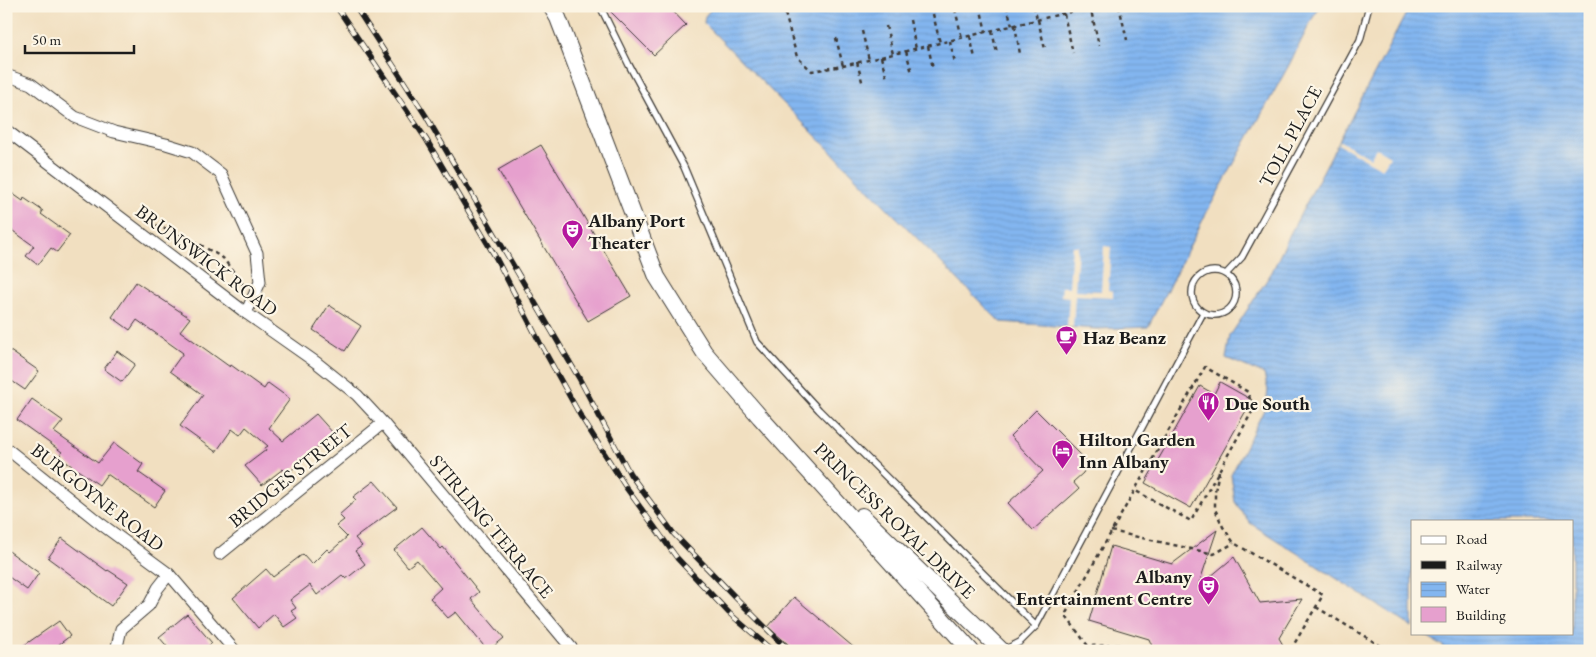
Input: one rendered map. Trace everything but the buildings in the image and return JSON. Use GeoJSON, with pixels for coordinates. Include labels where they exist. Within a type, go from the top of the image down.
{"type":"FeatureCollection","features":[{"type":"Feature","properties":{"kind":"main road","name":"PRINCESS ROYAL DRIVE"},"geometry":{"type":"LineString","coordinates":[[551,6],[558,18],[657,277],[704,352],[970,651]]}},
{"type":"Feature","properties":{"kind":"main road","name":"PRINCESS ROYAL DRIVE"},"geometry":{"type":"LineString","coordinates":[[760,417],[1002,651]]}},
{"type":"Feature","properties":{"kind":"street"},"geometry":{"type":"LineString","coordinates":[[6,76],[31,84],[75,117],[114,132],[192,152],[221,174],[257,253],[260,282],[248,309]]}},
{"type":"Feature","properties":{"kind":"street","name":"BRUNSWICK ROAD"},"geometry":{"type":"LineString","coordinates":[[6,130],[248,309],[357,395],[383,423]]}},
{"type":"Feature","properties":{"kind":"street","name":"BRIDGES STREET"},"geometry":{"type":"LineString","coordinates":[[220,554],[383,423]]}},
{"type":"Feature","properties":{"kind":"street","name":"STIRLING TERRACE"},"geometry":{"type":"LineString","coordinates":[[383,423],[574,651]]}},
{"type":"Feature","properties":{"kind":"street","name":"BURGOYNE ROAD"},"geometry":{"type":"LineString","coordinates":[[6,448],[101,524],[169,574],[235,651]]}},
{"type":"Feature","properties":{"kind":"street"},"geometry":{"type":"LineString","coordinates":[[116,651],[121,629],[149,605],[158,588],[169,574]]}},
{"type":"Feature","properties":{"kind":"lane"},"geometry":{"type":"LineString","coordinates":[[600,6],[629,65],[684,167],[757,342],[819,410],[1036,626]]}},
{"type":"Feature","properties":{"kind":"lane","name":"TOLL PLACE"},"geometry":{"type":"LineString","coordinates":[[1226,274],[1242,257],[1360,40],[1369,6]]}},
{"type":"Feature","properties":{"kind":"lane"},"geometry":{"type":"LineString","coordinates":[[1210,271],[1226,274],[1235,284],[1237,298],[1234,304],[1230,310],[1217,316],[1203,313],[1193,301],[1193,286],[1197,279],[1210,271]]}},
{"type":"Feature","properties":{"kind":"lane"},"geometry":{"type":"LineString","coordinates":[[1002,651],[1020,642],[1036,626],[1203,313]]}},
{"type":"Feature","properties":{"kind":"path"},"geometry":{"type":"LineString","coordinates":[[783,6],[797,56],[812,71],[843,66],[1095,6]]}},
{"type":"Feature","properties":{"kind":"path"},"geometry":{"type":"LineString","coordinates":[[980,6],[986,32]]}},
{"type":"Feature","properties":{"kind":"path"},"geometry":{"type":"LineString","coordinates":[[1007,6],[1020,54]]}},
{"type":"Feature","properties":{"kind":"path"},"geometry":{"type":"LineString","coordinates":[[1034,6],[1045,49]]}},
{"type":"Feature","properties":{"kind":"path"},"geometry":{"type":"LineString","coordinates":[[1062,6],[1073,52]]}},
{"type":"Feature","properties":{"kind":"path"},"geometry":{"type":"LineString","coordinates":[[1119,6],[1127,40]]}},
{"type":"Feature","properties":{"kind":"path"},"geometry":{"type":"LineString","coordinates":[[1090,7],[1099,46]]}},
{"type":"Feature","properties":{"kind":"path"},"geometry":{"type":"LineString","coordinates":[[955,9],[962,38]]}},
{"type":"Feature","properties":{"kind":"path"},"geometry":{"type":"LineString","coordinates":[[933,14],[940,43]]}},
{"type":"Feature","properties":{"kind":"path"},"geometry":{"type":"LineString","coordinates":[[910,20],[916,49]]}},
{"type":"Feature","properties":{"kind":"path"},"geometry":{"type":"LineString","coordinates":[[886,26],[893,54]]}},
{"type":"Feature","properties":{"kind":"path"},"geometry":{"type":"LineString","coordinates":[[862,31],[869,60]]}},
{"type":"Feature","properties":{"kind":"path"},"geometry":{"type":"LineString","coordinates":[[992,31],[997,53]]}},
{"type":"Feature","properties":{"kind":"path"},"geometry":{"type":"LineString","coordinates":[[970,36],[975,58]]}},
{"type":"Feature","properties":{"kind":"path"},"geometry":{"type":"LineString","coordinates":[[836,38],[843,66]]}},
{"type":"Feature","properties":{"kind":"path"},"geometry":{"type":"LineString","coordinates":[[950,41],[955,63]]}},
{"type":"Feature","properties":{"kind":"path"},"geometry":{"type":"LineString","coordinates":[[928,46],[933,68]]}},
{"type":"Feature","properties":{"kind":"path"},"geometry":{"type":"LineString","coordinates":[[906,51],[912,73]]}},
{"type":"Feature","properties":{"kind":"path"},"geometry":{"type":"LineString","coordinates":[[881,57],[886,79]]}},
{"type":"Feature","properties":{"kind":"path"},"geometry":{"type":"LineString","coordinates":[[857,62],[863,85]]}},
{"type":"Feature","properties":{"kind":"path"},"geometry":{"type":"LineString","coordinates":[[145,220],[199,244],[223,258],[247,290],[248,309]]}},
{"type":"Feature","properties":{"kind":"path"},"geometry":{"type":"LineString","coordinates":[[1125,651],[1119,645],[1088,646],[1065,615],[1134,490],[1205,367],[1248,392],[1253,410],[1191,521],[1134,490]]}},
{"type":"Feature","properties":{"kind":"path"},"geometry":{"type":"LineString","coordinates":[[1220,467],[1215,491],[1215,509],[1223,527],[1234,543],[1323,595],[1290,651]]}},
{"type":"Feature","properties":{"kind":"path"},"geometry":{"type":"LineString","coordinates":[[1111,531],[1214,554],[1234,543]]}},
{"type":"Feature","properties":{"kind":"path"},"geometry":{"type":"LineString","coordinates":[[1316,607],[1389,651]]}},
{"type":"Feature","properties":{"kind":"path"},"geometry":{"type":"LineString","coordinates":[[1407,651],[1410,646]]}},
{"type":"Feature","properties":{"kind":"water"},"geometry":{"type":"Polygon","coordinates":[[[714,6],[1321,6],[1312,19],[1289,65],[1208,210],[1148,327],[1097,329],[1000,322],[704,23],[705,16],[714,6]]]}},
{"type":"Feature","properties":{"kind":"water"},"geometry":{"type":"Polygon","coordinates":[[[1410,6],[1590,6],[1590,651],[1446,651],[1443,646],[1424,634],[1574,634],[1574,520],[1411,520],[1411,626],[1250,523],[1235,502],[1231,475],[1266,406],[1268,390],[1264,374],[1226,358],[1230,336],[1272,272],[1290,234],[1410,6]]]}},
{"type":"Feature","properties":{"kind":"pier"},"geometry":{"type":"Polygon","coordinates":[[[1340,141],[1370,158],[1376,148],[1390,156],[1382,169],[1338,144],[1340,141]]]}},
{"type":"Feature","properties":{"kind":"pier"},"geometry":{"type":"Polygon","coordinates":[[[1072,246],[1078,246],[1075,290],[1101,291],[1104,246],[1111,247],[1108,290],[1113,291],[1113,297],[1075,295],[1073,327],[1067,327],[1069,297],[1061,296],[1062,287],[1069,287],[1072,246]]]}},
{"type":"Feature","properties":{"kind":"railway"},"geometry":{"type":"LineString","coordinates":[[336,6],[426,139],[496,258],[580,415],[627,489],[677,558],[729,613],[773,651]]}},
{"type":"Feature","properties":{"kind":"railway"},"geometry":{"type":"LineString","coordinates":[[355,6],[426,116],[579,378],[630,474],[674,534],[780,642],[792,651]]}},
{"type":"Feature","properties":{"kind":"place","name":"Albany Port Theater"},"geometry":{"type":"Point","coordinates":[572,250]}},
{"type":"Feature","properties":{"kind":"place","name":"Haz Beanz"},"geometry":{"type":"Point","coordinates":[1067,356]}},
{"type":"Feature","properties":{"kind":"place","name":"Due South"},"geometry":{"type":"Point","coordinates":[1209,422]}},
{"type":"Feature","properties":{"kind":"place","name":"Hilton Garden Inn Albany"},"geometry":{"type":"Point","coordinates":[1063,469]}},
{"type":"Feature","properties":{"kind":"place","name":"Albany Entertainment Centre"},"geometry":{"type":"Point","coordinates":[1208,606]}}]}
